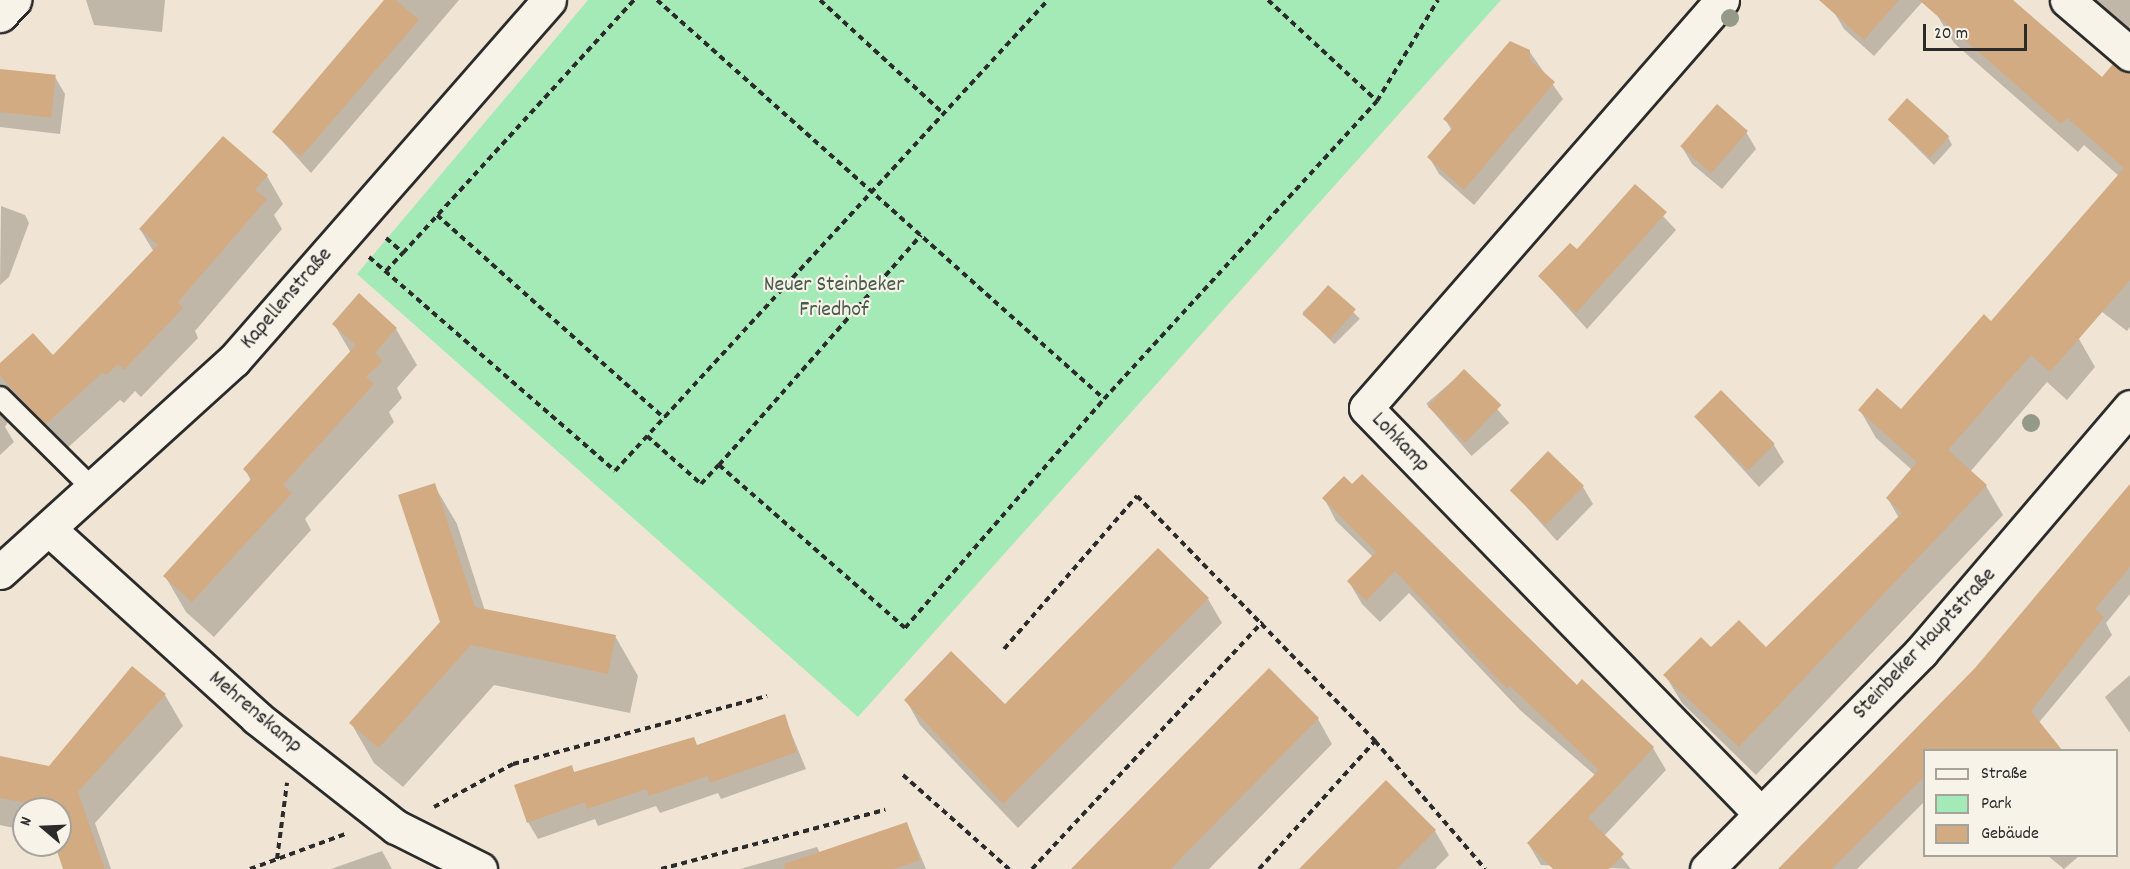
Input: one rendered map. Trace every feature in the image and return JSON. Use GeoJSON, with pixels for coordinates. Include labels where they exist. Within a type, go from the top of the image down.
{"type":"FeatureCollection","features":[{"type":"Feature","properties":{"kind":"street"},"geometry":{"type":"LineString","coordinates":[[0,15],[14,0]]}},
{"type":"Feature","properties":{"kind":"street","name":"Kapellenstraße"},"geometry":{"type":"LineString","coordinates":[[0,572],[50,530],[234,360],[549,0]]}},
{"type":"Feature","properties":{"kind":"street","name":"Lohkamp"},"geometry":{"type":"LineString","coordinates":[[1722,0],[1366,408],[1761,814]]}},
{"type":"Feature","properties":{"kind":"street"},"geometry":{"type":"LineString","coordinates":[[2067,0],[2130,54]]}},
{"type":"Feature","properties":{"kind":"street","name":"Steinbeker Hauptstraße"},"geometry":{"type":"LineString","coordinates":[[1707,869],[1921,652],[2130,407]]}},
{"type":"Feature","properties":{"kind":"street","name":"Mehrenskamp"},"geometry":{"type":"LineString","coordinates":[[50,530],[297,749],[391,823],[480,869]]}},
{"type":"Feature","properties":{"kind":"lane"},"geometry":{"type":"LineString","coordinates":[[0,397],[94,490]]}},
{"type":"Feature","properties":{"kind":"path"},"geometry":{"type":"LineString","coordinates":[[386,271],[634,0]]}},
{"type":"Feature","properties":{"kind":"path"},"geometry":{"type":"LineString","coordinates":[[657,0],[1104,399]]}},
{"type":"Feature","properties":{"kind":"path"},"geometry":{"type":"LineString","coordinates":[[820,0],[944,114]]}},
{"type":"Feature","properties":{"kind":"path"},"geometry":{"type":"LineString","coordinates":[[353,225],[386,271],[615,471],[1048,0]]}},
{"type":"Feature","properties":{"kind":"path"},"geometry":{"type":"LineString","coordinates":[[1268,0],[1377,101]]}},
{"type":"Feature","properties":{"kind":"path"},"geometry":{"type":"LineString","coordinates":[[718,465],[905,628],[1104,399],[1377,101],[1438,0]]}},
{"type":"Feature","properties":{"kind":"path"},"geometry":{"type":"LineString","coordinates":[[437,215],[664,418]]}},
{"type":"Feature","properties":{"kind":"path"},"geometry":{"type":"LineString","coordinates":[[353,225],[403,253]]}},
{"type":"Feature","properties":{"kind":"path"},"geometry":{"type":"LineString","coordinates":[[647,436],[701,484],[921,235]]}},
{"type":"Feature","properties":{"kind":"path"},"geometry":{"type":"LineString","coordinates":[[1004,649],[1137,496],[1262,622],[1375,741],[1485,869]]}},
{"type":"Feature","properties":{"kind":"path"},"geometry":{"type":"LineString","coordinates":[[1032,869],[1262,622]]}},
{"type":"Feature","properties":{"kind":"path"},"geometry":{"type":"LineString","coordinates":[[250,869],[391,823],[513,764],[767,696]]}},
{"type":"Feature","properties":{"kind":"path"},"geometry":{"type":"LineString","coordinates":[[1258,869],[1375,741]]}},
{"type":"Feature","properties":{"kind":"path"},"geometry":{"type":"LineString","coordinates":[[277,859],[280,804],[297,749]]}},
{"type":"Feature","properties":{"kind":"path"},"geometry":{"type":"LineString","coordinates":[[903,775],[1008,869]]}},
{"type":"Feature","properties":{"kind":"path"},"geometry":{"type":"LineString","coordinates":[[661,869],[885,810]]}},
{"type":"Feature","properties":{"kind":"green space","name":"Neuer Steinbeker Friedhof"},"geometry":{"type":"Polygon","coordinates":[[[588,0],[1501,0],[858,717],[357,274],[588,0]]]}},
{"type":"Feature","properties":{"kind":"building"},"geometry":{"type":"Polygon","coordinates":[[[384,0],[396,0],[419,20],[301,157],[272,132],[384,0]]]}},
{"type":"Feature","properties":{"kind":"building"},"geometry":{"type":"Polygon","coordinates":[[[1819,0],[1899,0],[1864,40],[1819,0]]]}},
{"type":"Feature","properties":{"kind":"building"},"geometry":{"type":"Polygon","coordinates":[[[1919,0],[2013,0],[2102,77],[2113,64],[2130,72],[2130,280],[2050,372],[2031,355],[1948,450],[1987,485],[1739,747],[1663,675],[1701,637],[1711,647],[1739,620],[1766,647],[1902,513],[1886,498],[1917,462],[1858,410],[1877,388],[1901,409],[1984,314],[1991,321],[2124,168],[2067,118],[2061,124],[1919,0]]]}},
{"type":"Feature","properties":{"kind":"building"},"geometry":{"type":"Polygon","coordinates":[[[1510,41],[1530,50],[1530,60],[1555,82],[1464,190],[1427,157],[1453,127],[1443,119],[1510,41]]]}},
{"type":"Feature","properties":{"kind":"building"},"geometry":{"type":"Polygon","coordinates":[[[0,69],[56,75],[51,118],[0,112],[0,69]]]}},
{"type":"Feature","properties":{"kind":"building"},"geometry":{"type":"Polygon","coordinates":[[[1907,98],[1949,136],[1930,158],[1888,120],[1907,98]]]}},
{"type":"Feature","properties":{"kind":"building"},"geometry":{"type":"Polygon","coordinates":[[[1717,104],[1748,131],[1711,173],[1680,146],[1717,104]]]}},
{"type":"Feature","properties":{"kind":"building"},"geometry":{"type":"Polygon","coordinates":[[[223,136],[268,175],[255,190],[267,199],[178,302],[183,308],[124,370],[118,364],[106,375],[103,372],[45,425],[0,376],[0,363],[33,333],[53,355],[158,245],[139,229],[223,136]]]}},
{"type":"Feature","properties":{"kind":"building"},"geometry":{"type":"Polygon","coordinates":[[[1635,184],[1667,212],[1576,313],[1538,276],[1570,243],[1577,249],[1635,184]]]}},
{"type":"Feature","properties":{"kind":"building"},"geometry":{"type":"Polygon","coordinates":[[[1328,285],[1356,309],[1330,339],[1302,314],[1328,285]]]}},
{"type":"Feature","properties":{"kind":"building"},"geometry":{"type":"Polygon","coordinates":[[[359,293],[397,328],[375,353],[383,361],[366,377],[374,384],[283,485],[292,493],[192,602],[163,576],[252,478],[243,469],[356,345],[332,324],[359,293]]]}},
{"type":"Feature","properties":{"kind":"building"},"geometry":{"type":"Polygon","coordinates":[[[1464,369],[1501,405],[1465,443],[1428,406],[1464,369]]]}},
{"type":"Feature","properties":{"kind":"building"},"geometry":{"type":"Polygon","coordinates":[[[1721,390],[1775,444],[1748,471],[1694,417],[1721,390]]]}},
{"type":"Feature","properties":{"kind":"building"},"geometry":{"type":"Polygon","coordinates":[[[1548,451],[1584,486],[1546,525],[1510,491],[1548,451]]]}},
{"type":"Feature","properties":{"kind":"building"},"geometry":{"type":"Polygon","coordinates":[[[1362,474],[1577,685],[1582,679],[1654,747],[1588,818],[1624,854],[1609,869],[1553,869],[1527,843],[1599,770],[1510,686],[1507,689],[1395,571],[1366,601],[1347,581],[1376,552],[1322,498],[1344,476],[1352,484],[1362,474]]]}},
{"type":"Feature","properties":{"kind":"building"},"geometry":{"type":"Polygon","coordinates":[[[435,483],[475,607],[616,635],[608,674],[471,645],[379,748],[349,723],[440,622],[398,495],[435,483]]]}},
{"type":"Feature","properties":{"kind":"building"},"geometry":{"type":"Polygon","coordinates":[[[2130,484],[2130,567],[2095,609],[2104,617],[2031,711],[2061,749],[1923,749],[1923,778],[1832,869],[1778,869],[1975,668],[2130,484]]]}},
{"type":"Feature","properties":{"kind":"building"},"geometry":{"type":"Polygon","coordinates":[[[1158,548],[1209,598],[1003,804],[904,700],[951,651],[1005,704],[1158,548]]]}},
{"type":"Feature","properties":{"kind":"building"},"geometry":{"type":"Polygon","coordinates":[[[132,666],[166,694],[78,792],[105,869],[63,869],[59,857],[72,857],[72,797],[12,797],[12,800],[0,798],[0,756],[49,766],[132,666]]]}},
{"type":"Feature","properties":{"kind":"building"},"geometry":{"type":"Polygon","coordinates":[[[1269,668],[1319,718],[1171,869],[1071,869],[1269,668]]]}},
{"type":"Feature","properties":{"kind":"building"},"geometry":{"type":"Polygon","coordinates":[[[785,714],[797,752],[710,783],[708,776],[649,796],[646,789],[587,809],[585,802],[527,823],[514,785],[572,765],[574,772],[694,737],[697,745],[785,714]]]}},
{"type":"Feature","properties":{"kind":"building"},"geometry":{"type":"Polygon","coordinates":[[[1386,780],[1436,830],[1397,869],[1299,869],[1386,780]]]}},
{"type":"Feature","properties":{"kind":"building"},"geometry":{"type":"Polygon","coordinates":[[[907,822],[920,860],[894,869],[785,869],[784,864],[907,822]]]}}]}
